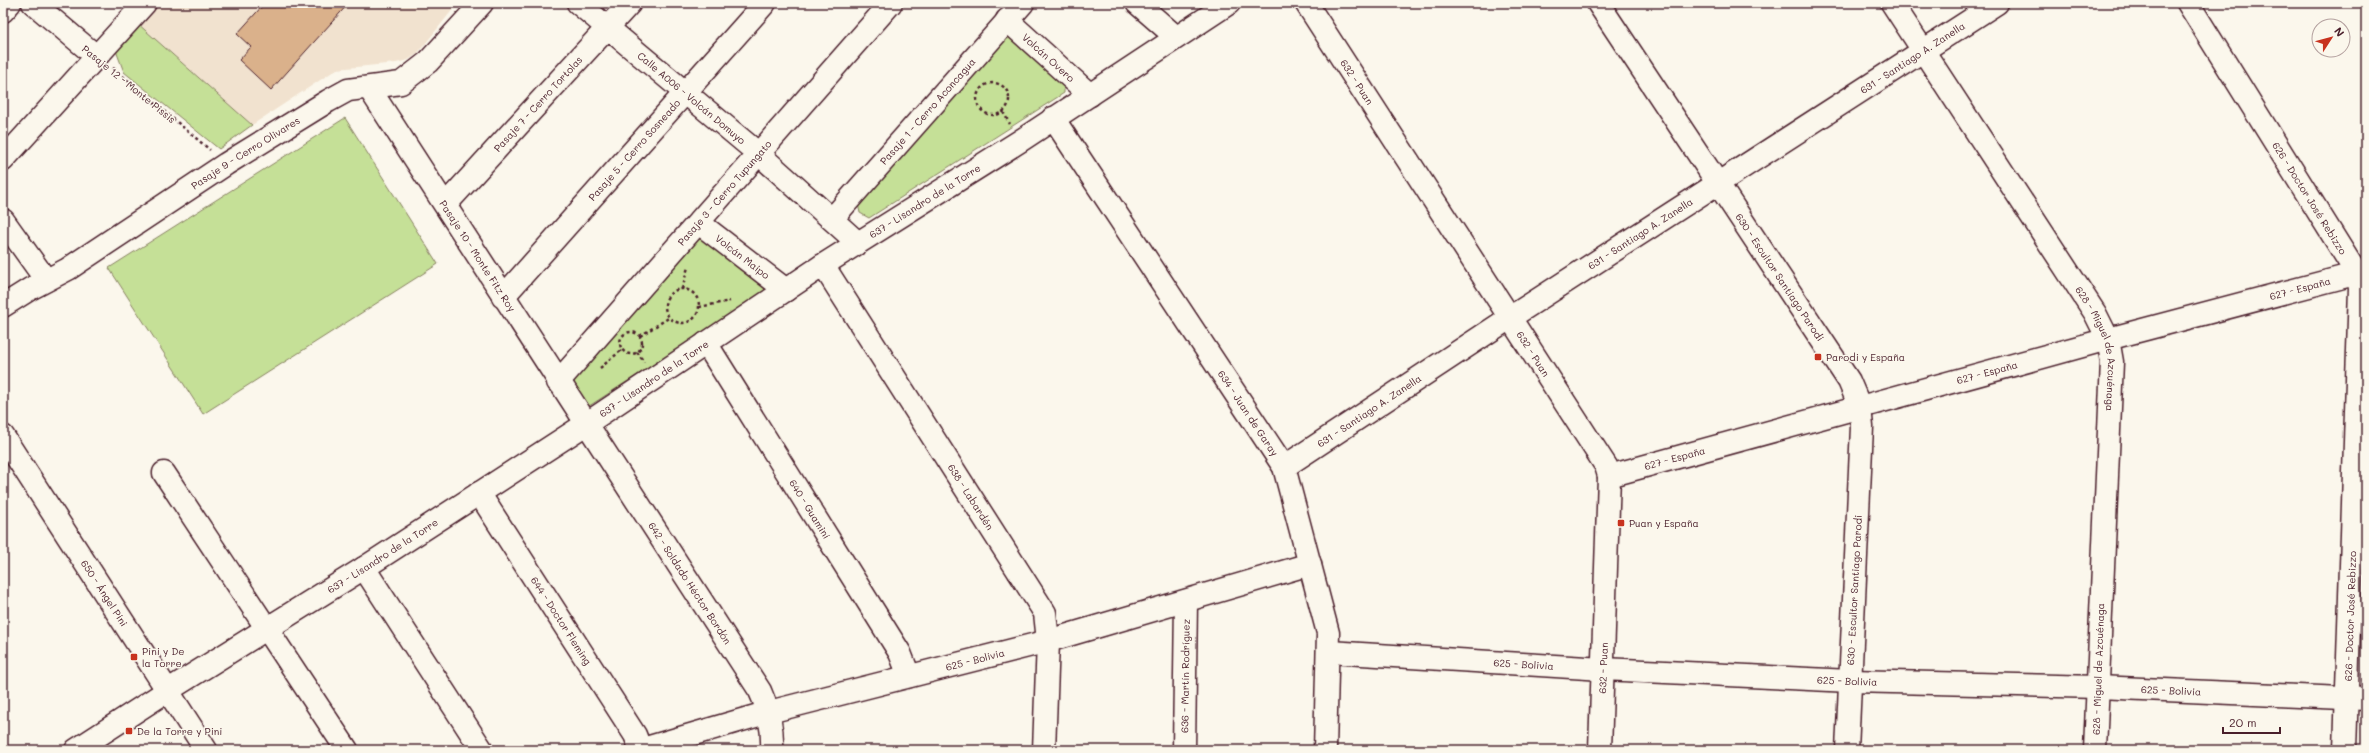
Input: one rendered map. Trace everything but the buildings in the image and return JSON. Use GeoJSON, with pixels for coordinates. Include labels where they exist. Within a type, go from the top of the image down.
{"type":"FeatureCollection","features":[{"type":"Feature","properties":{"kind":"street"},"geometry":{"type":"LineString","coordinates":[[3,11],[10,3]]}},
{"type":"Feature","properties":{"kind":"street","name":"Pasaje 12 - Monte Pissis"},"geometry":{"type":"LineString","coordinates":[[33,3],[96,56]]}},
{"type":"Feature","properties":{"kind":"street"},"geometry":{"type":"LineString","coordinates":[[3,160],[145,3]]}},
{"type":"Feature","properties":{"kind":"street","name":"Pasaje 9 - Cerro Olivares"},"geometry":{"type":"LineString","coordinates":[[3,306],[46,280],[68,269],[226,164],[328,101],[348,90],[401,83],[444,46],[482,3]]}},
{"type":"Feature","properties":{"kind":"street","name":"Calle A006 - Volcán Domuyo"},"geometry":{"type":"LineString","coordinates":[[578,3],[687,92],[858,243]]}},
{"type":"Feature","properties":{"kind":"street","name":"Pasaje 7 - Cerro Tortolas"},"geometry":{"type":"LineString","coordinates":[[446,204],[608,29],[630,3]]}},
{"type":"Feature","properties":{"kind":"street","name":"Pasaje 5 - Cerro Sosneado"},"geometry":{"type":"LineString","coordinates":[[503,296],[765,3]]}},
{"type":"Feature","properties":{"kind":"street","name":"Pasaje 3 - Cerro Tupungato"},"geometry":{"type":"LineString","coordinates":[[558,382],[760,155],[892,3]]}},
{"type":"Feature","properties":{"kind":"street","name":"Pasaje 1 - Cerro Aconcagua"},"geometry":{"type":"LineString","coordinates":[[832,219],[1023,3]]}},
{"type":"Feature","properties":{"kind":"street"},"geometry":{"type":"LineString","coordinates":[[1136,3],[1176,37]]}},
{"type":"Feature","properties":{"kind":"street","name":"637 - Lisandro de la Torre"},"geometry":{"type":"LineString","coordinates":[[76,750],[167,691],[364,568],[586,424],[786,290],[1090,95],[1229,3]]}},
{"type":"Feature","properties":{"kind":"street","name":"632 - Puan"},"geometry":{"type":"LineString","coordinates":[[1306,3],[1511,317],[1606,466],[1609,476],[1600,750]]}},
{"type":"Feature","properties":{"kind":"street","name":"630 - Escultor Santiago Parodi"},"geometry":{"type":"LineString","coordinates":[[1598,3],[1849,381],[1860,407],[1862,427],[1847,750]]}},
{"type":"Feature","properties":{"kind":"street","name":"628 - Miguel de Azcuénaga"},"geometry":{"type":"LineString","coordinates":[[1892,3],[2095,313],[2108,339],[2112,362],[2095,750]]}},
{"type":"Feature","properties":{"kind":"street","name":"631 - Santiago A. Zanella"},"geometry":{"type":"LineString","coordinates":[[1284,467],[1511,317],[1997,3]]}},
{"type":"Feature","properties":{"kind":"street","name":"626 - Doctor José Rebizzo"},"geometry":{"type":"LineString","coordinates":[[2188,3],[2362,273],[2360,288],[2357,698],[2345,750]]}},
{"type":"Feature","properties":{"kind":"street","name":"Volcán Overo"},"geometry":{"type":"LineString","coordinates":[[1007,20],[1090,95]]}},
{"type":"Feature","properties":{"kind":"street","name":"Pasaje 10 - Monte Fitz Roy"},"geometry":{"type":"LineString","coordinates":[[369,88],[446,204],[503,296],[586,424]]}},
{"type":"Feature","properties":{"kind":"street","name":"634 - Juan de Garay"},"geometry":{"type":"LineString","coordinates":[[1053,118],[1284,467],[1328,633],[1329,652],[1325,750]]}},
{"type":"Feature","properties":{"kind":"street"},"geometry":{"type":"LineString","coordinates":[[3,220],[46,280]]}},
{"type":"Feature","properties":{"kind":"street","name":"Volcán Maipo"},"geometry":{"type":"LineString","coordinates":[[699,224],[786,290]]}},
{"type":"Feature","properties":{"kind":"street","name":"638 - Labardén"},"geometry":{"type":"LineString","coordinates":[[823,266],[1045,613],[1048,624],[1048,641],[1044,750]]}},
{"type":"Feature","properties":{"kind":"street","name":"627 - España"},"geometry":{"type":"LineString","coordinates":[[1609,476],[2108,339],[2362,273]]}},
{"type":"Feature","properties":{"kind":"street","name":"640 - Guaminí"},"geometry":{"type":"LineString","coordinates":[[706,344],[900,653],[909,676]]}},
{"type":"Feature","properties":{"kind":"street","name":"642 - Soldado Héctor Bordón"},"geometry":{"type":"LineString","coordinates":[[586,424],[760,691],[769,712],[773,732],[772,750]]}},
{"type":"Feature","properties":{"kind":"street","name":"650 - Ángel Pini"},"geometry":{"type":"LineString","coordinates":[[3,436],[206,750]]}},
{"type":"Feature","properties":{"kind":"street"},"geometry":{"type":"LineString","coordinates":[[164,473],[346,750]]}},
{"type":"Feature","properties":{"kind":"street","name":"644 - Doctor Fleming"},"geometry":{"type":"LineString","coordinates":[[479,493],[635,736],[640,750]]}},
{"type":"Feature","properties":{"kind":"street","name":"625 - Bolivia"},"geometry":{"type":"LineString","coordinates":[[640,750],[769,712],[1048,641],[1310,564]]}},
{"type":"Feature","properties":{"kind":"street"},"geometry":{"type":"LineString","coordinates":[[364,568],[482,750]]}},
{"type":"Feature","properties":{"kind":"street","name":"636 - Martín Rodríguez"},"geometry":{"type":"LineString","coordinates":[[1184,750],[1186,601]]}},
{"type":"Feature","properties":{"kind":"street","name":"625 - Bolivia"},"geometry":{"type":"LineString","coordinates":[[1329,652],[1603,669],[1850,681],[2098,687],[2357,698]]}},
{"type":"Feature","properties":{"kind":"path","name":"Pasaje 12 - Monte Pissis"},"geometry":{"type":"LineString","coordinates":[[96,56],[226,164]]}},
{"type":"Feature","properties":{"kind":"path"},"geometry":{"type":"LineString","coordinates":[[989,84],[1000,84],[1008,92],[1008,106],[996,116],[986,114],[978,106],[977,101],[980,90],[989,84]]}},
{"type":"Feature","properties":{"kind":"path"},"geometry":{"type":"LineString","coordinates":[[682,289],[692,292],[696,297],[699,307],[695,318],[685,323],[679,323],[670,317],[666,307],[668,297],[672,293],[682,289]]}},
{"type":"Feature","properties":{"kind":"path"},"geometry":{"type":"LineString","coordinates":[[640,336],[670,317]]}},
{"type":"Feature","properties":{"kind":"path"},"geometry":{"type":"LineString","coordinates":[[631,332],[640,336],[642,343],[638,352],[631,354],[624,351],[621,346],[624,335],[631,332]]}},
{"type":"Feature","properties":{"kind":"shaded area"},"geometry":{"type":"Polygon","coordinates":[[[154,3],[458,3],[417,54],[408,60],[396,63],[337,69],[252,125],[137,23],[154,3]]]}},
{"type":"Feature","properties":{"kind":"green space"},"geometry":{"type":"Polygon","coordinates":[[[137,23],[252,125],[219,149],[124,72],[115,48],[137,23]]]}},
{"type":"Feature","properties":{"kind":"green space"},"geometry":{"type":"Polygon","coordinates":[[[1006,32],[1064,82],[1064,93],[869,218],[860,213],[858,204],[1006,32]]]}},
{"type":"Feature","properties":{"kind":"green space"},"geometry":{"type":"Polygon","coordinates":[[[345,118],[438,264],[203,414],[109,268],[345,118]]]}},
{"type":"Feature","properties":{"kind":"green space"},"geometry":{"type":"Polygon","coordinates":[[[702,232],[774,287],[586,408],[568,379],[702,232]]]}},
{"type":"Feature","properties":{"kind":"place","name":"Parodi y España"},"geometry":{"type":"Point","coordinates":[1818,357]}},
{"type":"Feature","properties":{"kind":"place","name":"Puan y España"},"geometry":{"type":"Point","coordinates":[1621,523]}},
{"type":"Feature","properties":{"kind":"place","name":"Pini y De la Torre"},"geometry":{"type":"Point","coordinates":[134,657]}},
{"type":"Feature","properties":{"kind":"place","name":"De la Torre y Pini"},"geometry":{"type":"Point","coordinates":[129,731]}}]}
